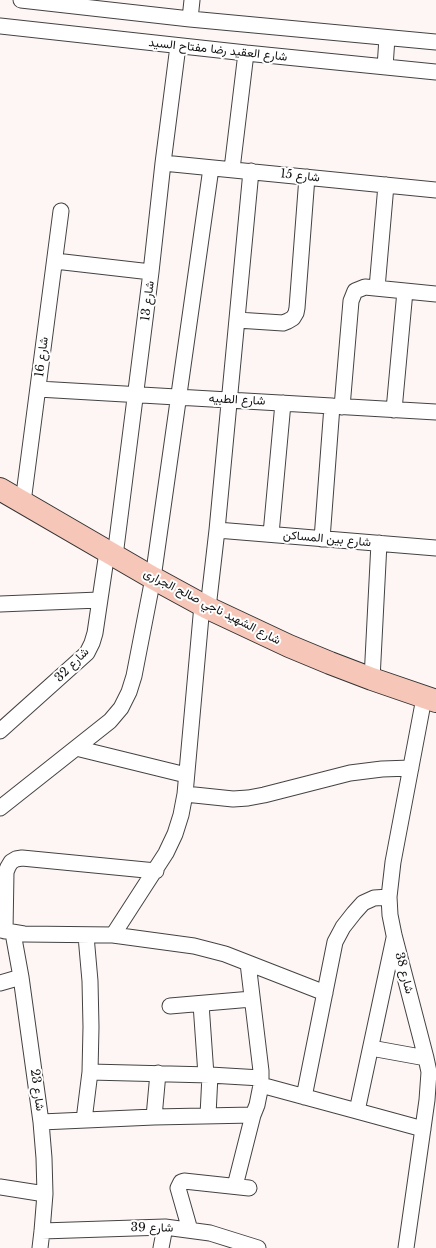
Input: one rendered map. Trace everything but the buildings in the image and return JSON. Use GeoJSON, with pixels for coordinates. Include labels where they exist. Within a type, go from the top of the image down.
{"type":"FeatureCollection","features":[{"type":"Feature","properties":{"kind":"street"},"geometry":{"type":"LineString","coordinates":[[21,0],[50,2],[190,19],[436,42]]}},
{"type":"Feature","properties":{"kind":"street"},"geometry":{"type":"LineString","coordinates":[[190,19],[192,0]]}},
{"type":"Feature","properties":{"kind":"street","name":"شارع العقيد رضا مفتاح السيد"},"geometry":{"type":"LineString","coordinates":[[0,26],[178,46],[436,72]]}},
{"type":"Feature","properties":{"kind":"street"},"geometry":{"type":"LineString","coordinates":[[385,67],[387,38]]}},
{"type":"Feature","properties":{"kind":"street","name":"شارع 13"},"geometry":{"type":"LineString","coordinates":[[111,554],[136,394],[152,272],[163,163],[178,46]]}},
{"type":"Feature","properties":{"kind":"street"},"geometry":{"type":"LineString","coordinates":[[232,170],[246,53]]}},
{"type":"Feature","properties":{"kind":"street","name":"شارع 15"},"geometry":{"type":"LineString","coordinates":[[163,163],[436,190]]}},
{"type":"Feature","properties":{"kind":"street"},"geometry":{"type":"LineString","coordinates":[[0,808],[110,721],[121,708],[129,692],[134,676],[152,578],[211,168]]}},
{"type":"Feature","properties":{"kind":"street"},"geometry":{"type":"LineString","coordinates":[[113,936],[156,871],[166,853],[175,834],[185,794],[205,606],[217,530],[251,171]]}},
{"type":"Feature","properties":{"kind":"street"},"geometry":{"type":"LineString","coordinates":[[237,320],[283,323],[288,322],[296,314],[307,177]]}},
{"type":"Feature","properties":{"kind":"street"},"geometry":{"type":"LineString","coordinates":[[377,288],[386,185]]}},
{"type":"Feature","properties":{"kind":"street","name":"شارع 16"},"geometry":{"type":"LineString","coordinates":[[23,502],[61,211]]}},
{"type":"Feature","properties":{"kind":"street"},"geometry":{"type":"LineString","coordinates":[[55,261],[152,272]]}},
{"type":"Feature","properties":{"kind":"street"},"geometry":{"type":"LineString","coordinates":[[322,538],[351,300],[355,291],[365,287],[436,294]]}},
{"type":"Feature","properties":{"kind":"street"},"geometry":{"type":"LineString","coordinates":[[394,410],[405,291]]}},
{"type":"Feature","properties":{"kind":"street","name":"شارع الطبيه"},"geometry":{"type":"LineString","coordinates":[[38,389],[436,412]]}},
{"type":"Feature","properties":{"kind":"street"},"geometry":{"type":"LineString","coordinates":[[271,534],[283,403]]}},
{"type":"Feature","properties":{"kind":"street","name":"شارع الشهيد ناجي صالح الجرارى"},"geometry":{"type":"LineString","coordinates":[[0,489],[152,578],[205,606],[289,646],[430,700]]}},
{"type":"Feature","properties":{"kind":"street","name":"شارع بين المساكن"},"geometry":{"type":"LineString","coordinates":[[217,530],[436,548]]}},
{"type":"Feature","properties":{"kind":"street"},"geometry":{"type":"LineString","coordinates":[[372,679],[379,543]]}},
{"type":"Feature","properties":{"kind":"street","name":"شارع 32"},"geometry":{"type":"LineString","coordinates":[[0,731],[87,653],[95,633],[99,600],[111,554]]}},
{"type":"Feature","properties":{"kind":"street"},"geometry":{"type":"LineString","coordinates":[[0,604],[99,600]]}},
{"type":"Feature","properties":{"kind":"street","name":"شارع 38"},"geometry":{"type":"LineString","coordinates":[[406,1248],[423,1129],[429,1072],[394,935],[390,915],[389,897],[393,862],[411,768],[430,700]]}},
{"type":"Feature","properties":{"kind":"street"},"geometry":{"type":"LineString","coordinates":[[76,748],[186,775]]}},
{"type":"Feature","properties":{"kind":"street"},"geometry":{"type":"LineString","coordinates":[[185,794],[248,798],[350,773],[382,769],[411,768]]}},
{"type":"Feature","properties":{"kind":"street","name":"شارع 23"},"geometry":{"type":"LineString","coordinates":[[40,1248],[45,1194],[41,1122],[21,977],[6,932],[6,872],[11,862],[22,858],[156,871]]}},
{"type":"Feature","properties":{"kind":"street"},"geometry":{"type":"LineString","coordinates":[[304,1097],[335,942],[343,927],[363,903],[374,898],[389,897]]}},
{"type":"Feature","properties":{"kind":"street"},"geometry":{"type":"LineString","coordinates":[[6,932],[113,936],[194,946],[248,963],[325,993]]}},
{"type":"Feature","properties":{"kind":"street"},"geometry":{"type":"LineString","coordinates":[[357,1111],[394,935]]}},
{"type":"Feature","properties":{"kind":"street"},"geometry":{"type":"LineString","coordinates":[[84,1120],[90,1072],[91,1027],[90,981],[86,936]]}},
{"type":"Feature","properties":{"kind":"street"},"geometry":{"type":"LineString","coordinates":[[190,1230],[178,1188],[181,1182],[184,1181],[242,1187],[253,1115],[257,1105],[261,1082],[248,963]]}},
{"type":"Feature","properties":{"kind":"street"},"geometry":{"type":"LineString","coordinates":[[0,982],[21,977]]}},
{"type":"Feature","properties":{"kind":"street"},"geometry":{"type":"LineString","coordinates":[[170,1006],[252,999]]}},
{"type":"Feature","properties":{"kind":"street"},"geometry":{"type":"LineString","coordinates":[[201,1004],[208,1075],[208,1115]]}},
{"type":"Feature","properties":{"kind":"street"},"geometry":{"type":"LineString","coordinates":[[371,1048],[426,1058]]}},
{"type":"Feature","properties":{"kind":"street"},"geometry":{"type":"LineString","coordinates":[[90,1072],[208,1075],[261,1082],[304,1097],[423,1129]]}},
{"type":"Feature","properties":{"kind":"street"},"geometry":{"type":"LineString","coordinates":[[154,1117],[158,1073]]}},
{"type":"Feature","properties":{"kind":"street"},"geometry":{"type":"LineString","coordinates":[[41,1122],[208,1115],[253,1115]]}},
{"type":"Feature","properties":{"kind":"street"},"geometry":{"type":"LineString","coordinates":[[0,1188],[45,1194]]}},
{"type":"Feature","properties":{"kind":"street"},"geometry":{"type":"LineString","coordinates":[[161,1248],[165,1227]]}},
{"type":"Feature","properties":{"kind":"street","name":"شارع 39"},"geometry":{"type":"LineString","coordinates":[[42,1230],[165,1227],[210,1233],[258,1248]]}}]}
